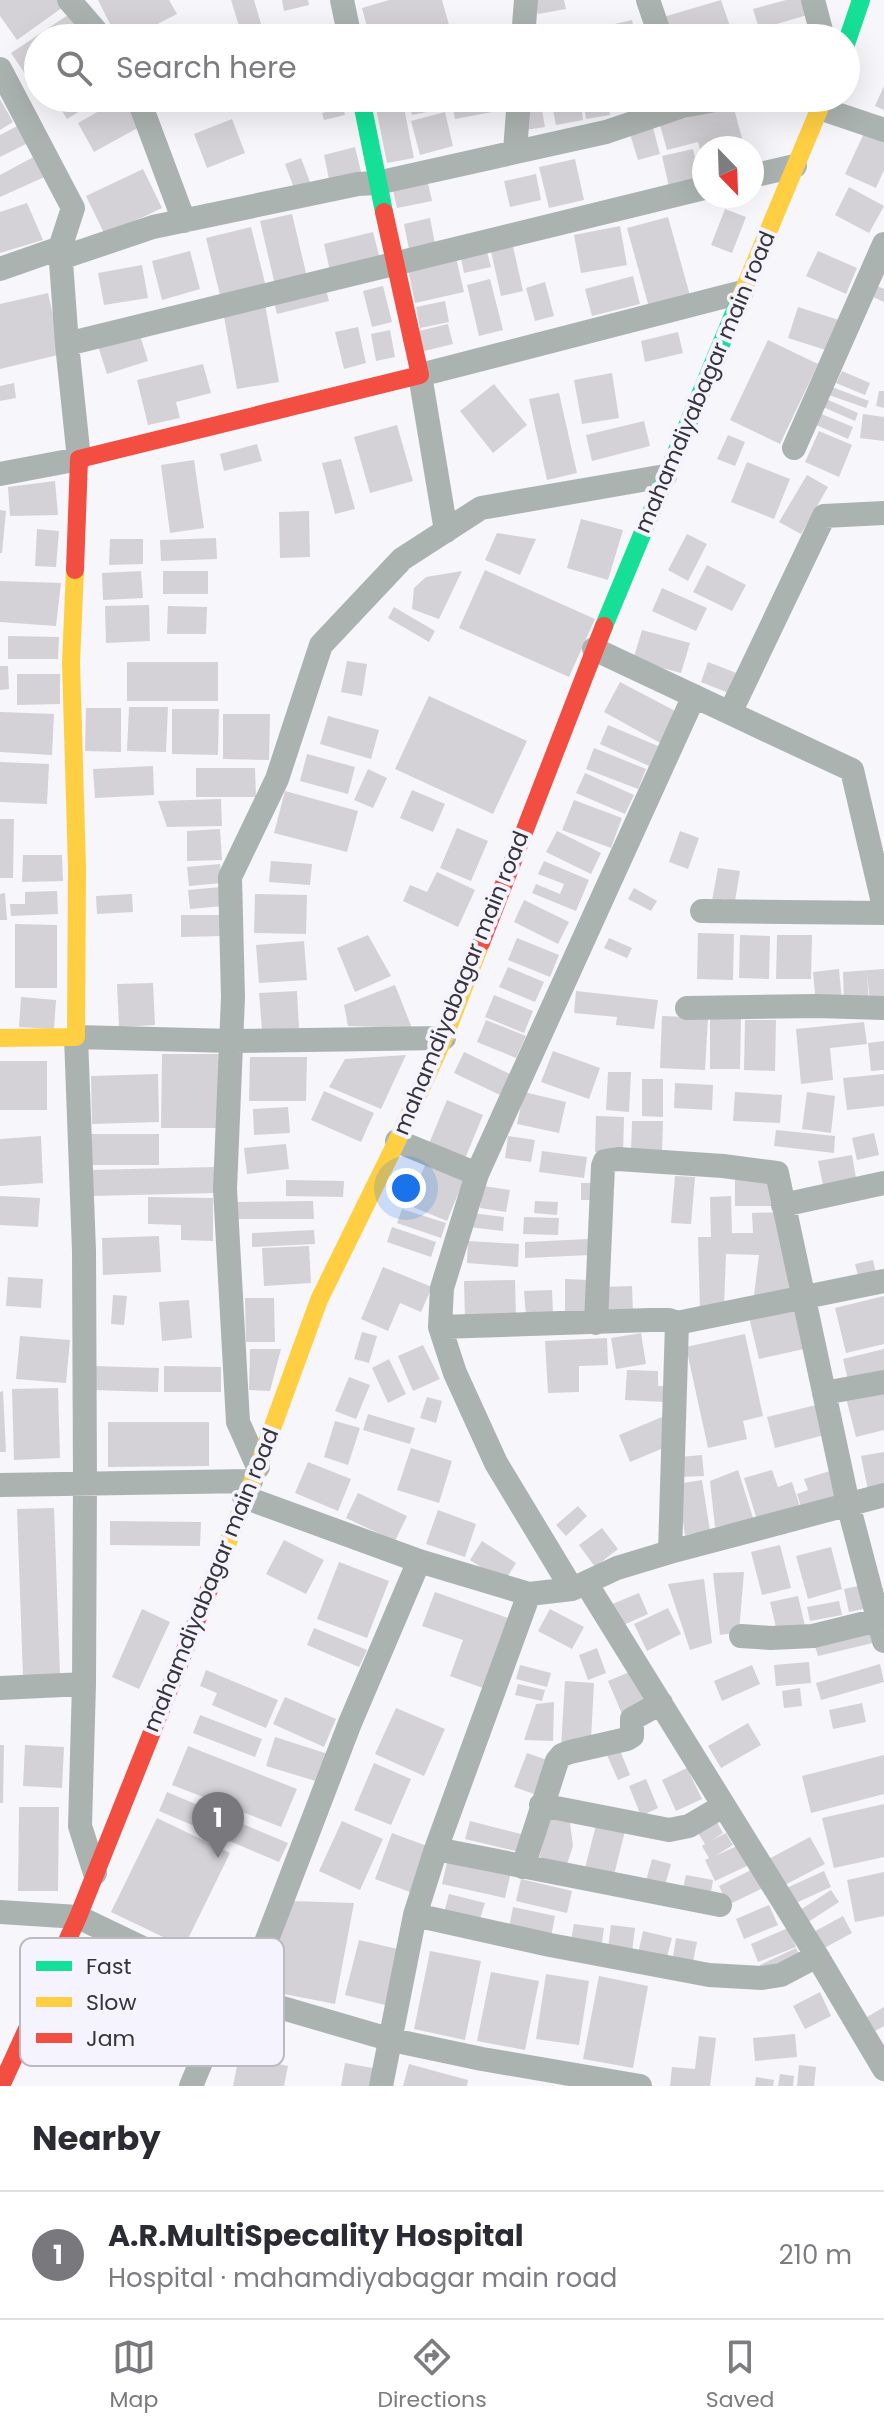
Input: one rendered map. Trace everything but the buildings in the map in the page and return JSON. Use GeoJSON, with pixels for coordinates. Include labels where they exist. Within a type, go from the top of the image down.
{"type":"FeatureCollection","features":[{"type":"Feature","properties":{"kind":"main road"},"geometry":{"type":"LineString","coordinates":[[853,24],[861,0]]}},
{"type":"Feature","properties":{"kind":"main road"},"geometry":{"type":"LineString","coordinates":[[0,1038],[76,1037],[77,868],[71,662],[79,459],[420,375],[364,112]]}},
{"type":"Feature","properties":{"kind":"main road","name":"mahamdiyabagar main road"},"geometry":{"type":"LineString","coordinates":[[68,1938],[251,1482],[319,1300],[444,1038],[594,649],[818,112]]}},
{"type":"Feature","properties":{"kind":"main road","name":"mahamdiyabagar main road"},"geometry":{"type":"LineString","coordinates":[[1,2086],[20,2044]]}},
{"type":"Feature","properties":{"kind":"street"},"geometry":{"type":"LineString","coordinates":[[69,0],[90,24]]}},
{"type":"Feature","properties":{"kind":"street"},"geometry":{"type":"LineString","coordinates":[[342,0],[347,24]]}},
{"type":"Feature","properties":{"kind":"street"},"geometry":{"type":"LineString","coordinates":[[524,24],[526,0]]}},
{"type":"Feature","properties":{"kind":"street"},"geometry":{"type":"LineString","coordinates":[[648,0],[656,24]]}},
{"type":"Feature","properties":{"kind":"street"},"geometry":{"type":"LineString","coordinates":[[813,0],[819,24]]}},
{"type":"Feature","properties":{"kind":"street"},"geometry":{"type":"LineString","coordinates":[[0,69],[73,208],[60,253],[79,459],[0,474]]}},
{"type":"Feature","properties":{"kind":"street"},"geometry":{"type":"LineString","coordinates":[[143,112],[184,221]]}},
{"type":"Feature","properties":{"kind":"street"},"geometry":{"type":"LineString","coordinates":[[515,151],[518,112]]}},
{"type":"Feature","properties":{"kind":"street"},"geometry":{"type":"LineString","coordinates":[[0,269],[153,227],[358,184],[377,183],[606,132],[657,112]]}},
{"type":"Feature","properties":{"kind":"street"},"geometry":{"type":"LineString","coordinates":[[843,112],[884,130]]}},
{"type":"Feature","properties":{"kind":"street"},"geometry":{"type":"LineString","coordinates":[[764,173],[795,166]]}},
{"type":"Feature","properties":{"kind":"street"},"geometry":{"type":"LineString","coordinates":[[67,344],[692,191]]}},
{"type":"Feature","properties":{"kind":"street"},"geometry":{"type":"LineString","coordinates":[[794,448],[884,244]]}},
{"type":"Feature","properties":{"kind":"street"},"geometry":{"type":"LineString","coordinates":[[446,531],[420,375],[742,292]]}},
{"type":"Feature","properties":{"kind":"street"},"geometry":{"type":"LineString","coordinates":[[251,1482],[238,1422],[225,1189],[233,997],[230,877],[277,779],[321,645],[402,559],[481,508],[665,476]]}},
{"type":"Feature","properties":{"kind":"street"},"geometry":{"type":"LineString","coordinates":[[730,713],[824,516],[884,513]]}},
{"type":"Feature","properties":{"kind":"street"},"geometry":{"type":"LineString","coordinates":[[594,649],[852,770],[884,907]]}},
{"type":"Feature","properties":{"kind":"street"},"geometry":{"type":"LineString","coordinates":[[694,696],[477,1174],[442,1288],[440,1327],[455,1373],[496,1463],[661,1703],[884,2069]]}},
{"type":"Feature","properties":{"kind":"street"},"geometry":{"type":"LineString","coordinates":[[702,911],[884,913]]}},
{"type":"Feature","properties":{"kind":"street"},"geometry":{"type":"LineString","coordinates":[[687,1008],[884,1008]]}},
{"type":"Feature","properties":{"kind":"street"},"geometry":{"type":"LineString","coordinates":[[95,1873],[80,1826],[84,1684],[84,1251],[76,1037],[232,1041],[444,1038]]}},
{"type":"Feature","properties":{"kind":"street"},"geometry":{"type":"LineString","coordinates":[[397,1141],[477,1174]]}},
{"type":"Feature","properties":{"kind":"street"},"geometry":{"type":"LineString","coordinates":[[596,1323],[603,1166],[608,1159],[723,1166],[777,1173],[848,1504],[881,1631],[771,1638],[741,1636]]}},
{"type":"Feature","properties":{"kind":"street"},"geometry":{"type":"LineString","coordinates":[[783,1205],[884,1183]]}},
{"type":"Feature","properties":{"kind":"street"},"geometry":{"type":"LineString","coordinates":[[440,1327],[650,1320],[677,1323],[884,1281]]}},
{"type":"Feature","properties":{"kind":"street"},"geometry":{"type":"LineString","coordinates":[[670,1552],[677,1323]]}},
{"type":"Feature","properties":{"kind":"street"},"geometry":{"type":"LineString","coordinates":[[824,1393],[884,1382]]}},
{"type":"Feature","properties":{"kind":"street"},"geometry":{"type":"LineString","coordinates":[[0,1485],[251,1482],[419,1561],[529,1594],[579,1586],[617,1568],[670,1552],[884,1495]]}},
{"type":"Feature","properties":{"kind":"street"},"geometry":{"type":"LineString","coordinates":[[261,1938],[419,1561]]}},
{"type":"Feature","properties":{"kind":"street"},"geometry":{"type":"LineString","coordinates":[[381,2086],[415,1915],[529,1594]]}},
{"type":"Feature","properties":{"kind":"street"},"geometry":{"type":"LineString","coordinates":[[0,1688],[84,1684]]}},
{"type":"Feature","properties":{"kind":"street"},"geometry":{"type":"LineString","coordinates":[[523,1867],[541,1805],[562,1755],[627,1739],[632,1736],[632,1719],[661,1703]]}},
{"type":"Feature","properties":{"kind":"street"},"geometry":{"type":"LineString","coordinates":[[541,1805],[669,1830],[689,1826],[723,1806]]}},
{"type":"Feature","properties":{"kind":"street"},"geometry":{"type":"LineString","coordinates":[[436,1849],[720,1905]]}},
{"type":"Feature","properties":{"kind":"street"},"geometry":{"type":"LineString","coordinates":[[0,1912],[78,1917],[122,1938]]}},
{"type":"Feature","properties":{"kind":"street"},"geometry":{"type":"LineString","coordinates":[[415,1915],[709,1975],[762,1978],[781,1975],[817,1956]]}},
{"type":"Feature","properties":{"kind":"street"},"geometry":{"type":"LineString","coordinates":[[284,2008],[392,2040],[640,2086]]}},
{"type":"Feature","properties":{"kind":"street"},"geometry":{"type":"LineString","coordinates":[[191,2086],[201,2066]]}},
{"type":"Feature","properties":{"kind":"traffic: fast"},"geometry":{"type":"LineString","coordinates":[[853,24],[861,0]]}},
{"type":"Feature","properties":{"kind":"traffic: fast"},"geometry":{"type":"LineString","coordinates":[[364,112],[384,212]]}},
{"type":"Feature","properties":{"kind":"traffic: fast"},"geometry":{"type":"LineString","coordinates":[[604,626],[739,301]]}},
{"type":"Feature","properties":{"kind":"traffic: slow"},"geometry":{"type":"LineString","coordinates":[[739,301],[818,112]]}},
{"type":"Feature","properties":{"kind":"traffic: slow"},"geometry":{"type":"LineString","coordinates":[[0,1038],[76,1037],[77,868],[71,662],[75,570]]}},
{"type":"Feature","properties":{"kind":"traffic: slow"},"geometry":{"type":"LineString","coordinates":[[216,1572],[319,1300],[444,1038],[481,943]]}},
{"type":"Feature","properties":{"kind":"traffic: jam"},"geometry":{"type":"LineString","coordinates":[[75,570],[79,459],[420,375],[384,212]]}},
{"type":"Feature","properties":{"kind":"traffic: jam"},"geometry":{"type":"LineString","coordinates":[[481,943],[604,626]]}},
{"type":"Feature","properties":{"kind":"traffic: jam"},"geometry":{"type":"LineString","coordinates":[[68,1938],[216,1572]]}},
{"type":"Feature","properties":{"kind":"traffic: jam"},"geometry":{"type":"LineString","coordinates":[[1,2086],[20,2044]]}},
{"type":"Feature","properties":{"kind":"place","name":"A.R.MultiSpecality Hospital"},"geometry":{"type":"Point","coordinates":[218,1858]}}]}
